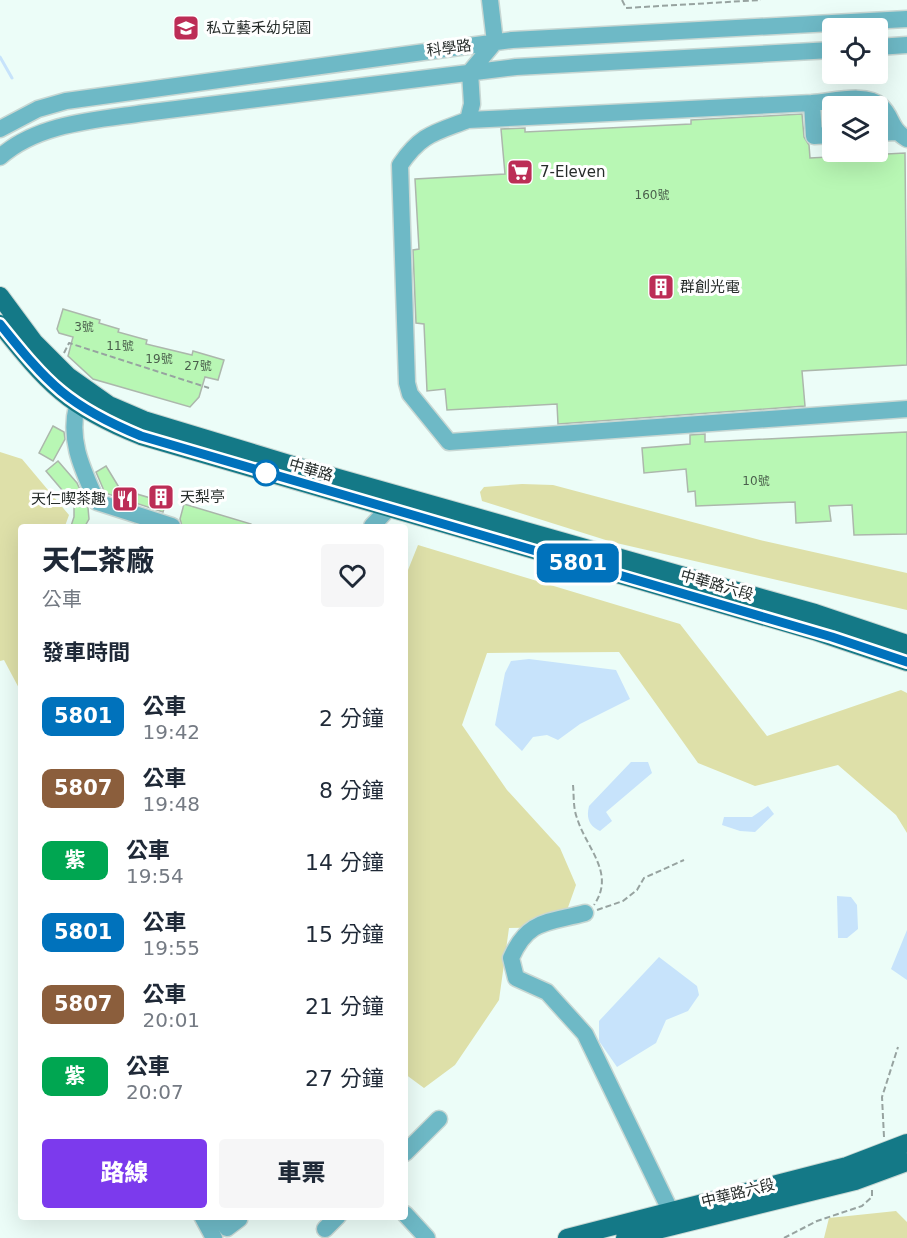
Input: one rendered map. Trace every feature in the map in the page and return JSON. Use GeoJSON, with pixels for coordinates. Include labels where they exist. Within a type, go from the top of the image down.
{"type":"FeatureCollection","features":[{"type":"Feature","properties":{"kind":"main road","name":"中華路"},"geometry":{"type":"LineString","coordinates":[[0,296],[34,342],[84,388],[109,405],[227,453],[505,542]]}},
{"type":"Feature","properties":{"kind":"main road","name":"中華路"},"geometry":{"type":"LineString","coordinates":[[0,324],[43,378],[77,406],[106,422],[141,436],[227,453]]}},
{"type":"Feature","properties":{"kind":"main road","name":"中華路"},"geometry":{"type":"LineString","coordinates":[[401,507],[527,530]]}},
{"type":"Feature","properties":{"kind":"main road","name":"中華路六段"},"geometry":{"type":"LineString","coordinates":[[527,530],[815,613],[907,644]]}},
{"type":"Feature","properties":{"kind":"main road","name":"中華路六段"},"geometry":{"type":"LineString","coordinates":[[505,542],[834,637],[907,662]]}},
{"type":"Feature","properties":{"kind":"main road","name":"中華路六段"},"geometry":{"type":"LineString","coordinates":[[625,1238],[860,1171],[888,1152],[907,1143]]}},
{"type":"Feature","properties":{"kind":"main road","name":"中華路六段"},"geometry":{"type":"LineString","coordinates":[[577,1236],[670,1210],[907,1162]]}},
{"type":"Feature","properties":{"kind":"street"},"geometry":{"type":"LineString","coordinates":[[468,120],[472,104],[470,72],[495,42],[490,0]]}},
{"type":"Feature","properties":{"kind":"street","name":"科學路"},"geometry":{"type":"LineString","coordinates":[[0,129],[38,109],[66,101],[495,42],[907,19]]}},
{"type":"Feature","properties":{"kind":"street"},"geometry":{"type":"LineString","coordinates":[[888,46],[907,45]]}},
{"type":"Feature","properties":{"kind":"street","name":"科學路"},"geometry":{"type":"LineString","coordinates":[[0,157],[25,140],[82,121],[470,72],[822,51]]}},
{"type":"Feature","properties":{"kind":"street"},"geometry":{"type":"LineString","coordinates":[[901,135],[882,106],[868,99],[468,120],[434,133],[414,145],[400,165],[407,383],[410,394],[449,442],[907,409]]}},
{"type":"Feature","properties":{"kind":"street"},"geometry":{"type":"LineString","coordinates":[[812,103],[814,136],[822,136]]}},
{"type":"Feature","properties":{"kind":"street"},"geometry":{"type":"LineString","coordinates":[[77,406],[73,424],[78,459],[97,502],[166,524]]}},
{"type":"Feature","properties":{"kind":"street"},"geometry":{"type":"LineString","coordinates":[[375,524],[401,507]]}},
{"type":"Feature","properties":{"kind":"street"},"geometry":{"type":"LineString","coordinates":[[585,913],[532,928],[523,934],[511,957],[516,978],[547,992],[585,1034],[670,1210]]}},
{"type":"Feature","properties":{"kind":"street"},"geometry":{"type":"LineString","coordinates":[[408,1150],[439,1119]]}},
{"type":"Feature","properties":{"kind":"street"},"geometry":{"type":"LineString","coordinates":[[408,1217],[427,1238]]}},
{"type":"Feature","properties":{"kind":"street"},"geometry":{"type":"LineString","coordinates":[[204,1220],[214,1238]]}},
{"type":"Feature","properties":{"kind":"street"},"geometry":{"type":"LineString","coordinates":[[222,1220],[227,1228],[238,1220]]}},
{"type":"Feature","properties":{"kind":"street"},"geometry":{"type":"LineString","coordinates":[[325,1229],[334,1220]]}},
{"type":"Feature","properties":{"kind":"path"},"geometry":{"type":"LineString","coordinates":[[622,0],[626,8],[761,0]]}},
{"type":"Feature","properties":{"kind":"path"},"geometry":{"type":"LineString","coordinates":[[58,365],[69,343],[209,388]]}},
{"type":"Feature","properties":{"kind":"path"},"geometry":{"type":"LineString","coordinates":[[573,785],[577,818],[595,853],[603,883],[601,895],[585,913]]}},
{"type":"Feature","properties":{"kind":"path"},"geometry":{"type":"LineString","coordinates":[[585,913],[623,901],[637,890],[644,878],[684,860]]}},
{"type":"Feature","properties":{"kind":"path"},"geometry":{"type":"LineString","coordinates":[[888,1152],[882,1130],[882,1097],[898,1047]]}},
{"type":"Feature","properties":{"kind":"path"},"geometry":{"type":"LineString","coordinates":[[784,1238],[817,1221],[862,1206],[872,1197],[872,1187],[860,1171]]}},
{"type":"Feature","properties":{"kind":"green space"},"geometry":{"type":"Polygon","coordinates":[[[0,452],[22,459],[69,515],[66,524],[18,524],[18,686],[4,660],[0,661],[0,452]]]}},
{"type":"Feature","properties":{"kind":"green space"},"geometry":{"type":"Polygon","coordinates":[[[522,484],[553,485],[760,540],[907,573],[907,610],[612,542],[482,501],[480,492],[484,487],[522,484]]]}},
{"type":"Feature","properties":{"kind":"green space"},"geometry":{"type":"Polygon","coordinates":[[[418,545],[680,624],[767,736],[901,690],[907,693],[907,833],[896,815],[838,765],[755,786],[698,763],[619,652],[487,653],[462,725],[507,790],[560,848],[576,885],[561,927],[509,928],[499,1000],[455,1065],[424,1088],[408,1076],[408,570],[418,545]]]}},
{"type":"Feature","properties":{"kind":"green space"},"geometry":{"type":"Polygon","coordinates":[[[896,1211],[907,1222],[907,1238],[824,1238],[829,1218],[896,1211]]]}},
{"type":"Feature","properties":{"kind":"water"},"geometry":{"type":"Polygon","coordinates":[[[529,659],[616,670],[630,699],[580,724],[558,740],[547,735],[533,737],[522,751],[495,725],[505,673],[511,661],[529,659]]]}},
{"type":"Feature","properties":{"kind":"water"},"geometry":{"type":"Polygon","coordinates":[[[631,762],[648,762],[652,773],[606,812],[612,821],[600,831],[589,821],[589,806],[631,762]]]}},
{"type":"Feature","properties":{"kind":"water"},"geometry":{"type":"Polygon","coordinates":[[[768,806],[774,814],[755,832],[740,831],[722,825],[724,817],[752,817],[768,806]]]}},
{"type":"Feature","properties":{"kind":"water"},"geometry":{"type":"Polygon","coordinates":[[[837,896],[851,897],[857,905],[858,929],[847,938],[838,938],[837,896]]]}},
{"type":"Feature","properties":{"kind":"water"},"geometry":{"type":"Polygon","coordinates":[[[907,930],[907,980],[891,969],[907,930]]]}},
{"type":"Feature","properties":{"kind":"water"},"geometry":{"type":"Polygon","coordinates":[[[659,957],[697,986],[699,995],[688,1011],[666,1020],[656,1043],[617,1067],[599,1041],[599,1021],[659,957]]]}},
{"type":"Feature","properties":{"kind":"building","name":"群創光電"},"geometry":{"type":"Polygon","coordinates":[[[802,114],[804,137],[809,145],[810,158],[822,157],[822,162],[888,162],[888,154],[905,153],[907,365],[802,371],[805,406],[558,424],[557,404],[447,410],[445,389],[427,391],[424,324],[416,323],[413,250],[419,249],[415,179],[505,174],[501,129],[525,128],[525,132],[691,124],[691,120],[802,114]]]}},
{"type":"Feature","properties":{"kind":"building"},"geometry":{"type":"Polygon","coordinates":[[[63,309],[100,320],[99,323],[119,329],[118,332],[147,340],[146,344],[192,355],[193,351],[224,360],[218,380],[205,377],[199,397],[190,407],[93,379],[68,356],[73,337],[59,333],[57,329],[63,309]]]}},
{"type":"Feature","properties":{"kind":"building"},"geometry":{"type":"Polygon","coordinates":[[[53,426],[64,432],[65,439],[53,461],[39,453],[53,426]]]}},
{"type":"Feature","properties":{"kind":"building"},"geometry":{"type":"Polygon","coordinates":[[[907,432],[907,534],[854,535],[852,505],[829,506],[831,521],[796,523],[795,502],[696,506],[695,491],[688,492],[686,469],[644,473],[642,448],[690,444],[690,435],[705,434],[705,442],[907,432]]]}},
{"type":"Feature","properties":{"kind":"building"},"geometry":{"type":"Polygon","coordinates":[[[58,461],[77,483],[88,508],[89,519],[86,524],[72,524],[74,504],[46,471],[58,461]]]}},
{"type":"Feature","properties":{"kind":"building"},"geometry":{"type":"Polygon","coordinates":[[[106,466],[120,489],[154,499],[158,492],[163,491],[168,496],[163,512],[105,493],[96,472],[106,466]]]}},
{"type":"Feature","properties":{"kind":"building"},"geometry":{"type":"Polygon","coordinates":[[[184,504],[251,524],[181,524],[180,519],[184,504]]]}},
{"type":"Feature","properties":{"kind":"waterway"},"geometry":{"type":"LineString","coordinates":[[0,57],[12,78]]}},
{"type":"Feature","properties":{"kind":"bus line","name":"5801"},"geometry":{"type":"LineString","coordinates":[[0,324],[43,378],[57,391],[77,406],[106,422],[141,436],[884,652],[907,662]]}},
{"type":"Feature","properties":{"kind":"place","name":"私立藝禾幼兒園"},"geometry":{"type":"Point","coordinates":[186,28]}},
{"type":"Feature","properties":{"kind":"place","name":"7-Eleven"},"geometry":{"type":"Point","coordinates":[520,172]}},
{"type":"Feature","properties":{"kind":"place","name":"群創光電"},"geometry":{"type":"Point","coordinates":[661,287]}},
{"type":"Feature","properties":{"kind":"place","name":"天梨亭"},"geometry":{"type":"Point","coordinates":[161,497]}},
{"type":"Feature","properties":{"kind":"place","name":"天仁喫茶趣"},"geometry":{"type":"Point","coordinates":[125,499]}}]}
